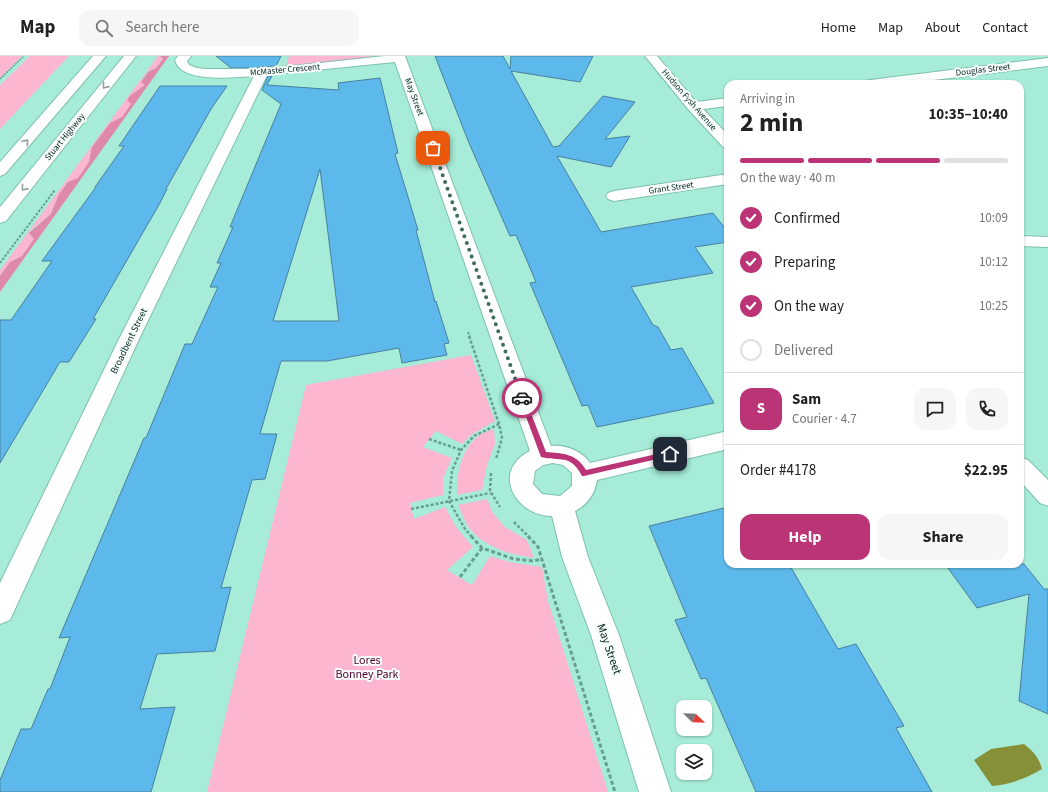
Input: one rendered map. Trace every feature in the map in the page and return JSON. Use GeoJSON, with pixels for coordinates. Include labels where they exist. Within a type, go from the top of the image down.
{"type":"FeatureCollection","features":[{"type":"Feature","properties":{"kind":"main road"},"geometry":{"type":"LineString","coordinates":[[0,171],[100,56]]}},
{"type":"Feature","properties":{"kind":"main road","name":"Stuart Highway"},"geometry":{"type":"LineString","coordinates":[[0,218],[130,56]]}},
{"type":"Feature","properties":{"kind":"main road","name":"McMaster Crescent"},"geometry":{"type":"LineString","coordinates":[[185,56],[181,60],[183,65],[193,71],[217,73],[262,73],[400,57]]}},
{"type":"Feature","properties":{"kind":"main road","name":"Hudson Fysh Avenue"},"geometry":{"type":"LineString","coordinates":[[651,56],[693,106],[724,140]]}},
{"type":"Feature","properties":{"kind":"main road","name":"May Street"},"geometry":{"type":"LineString","coordinates":[[400,57],[543,455]]}},
{"type":"Feature","properties":{"kind":"main road","name":"Douglas Street"},"geometry":{"type":"LineString","coordinates":[[902,80],[1048,62]]}},
{"type":"Feature","properties":{"kind":"main road","name":"Broadbent Street"},"geometry":{"type":"LineString","coordinates":[[0,611],[130,337],[262,73]]}},
{"type":"Feature","properties":{"kind":"main road"},"geometry":{"type":"LineString","coordinates":[[693,106],[724,102]]}},
{"type":"Feature","properties":{"kind":"main road","name":"Grant Street"},"geometry":{"type":"LineString","coordinates":[[614,196],[724,180]]}},
{"type":"Feature","properties":{"kind":"main road"},"geometry":{"type":"LineString","coordinates":[[1024,241],[1048,242]]}},
{"type":"Feature","properties":{"kind":"main road"},"geometry":{"type":"LineString","coordinates":[[584,474],[724,441]]}},
{"type":"Feature","properties":{"kind":"main road"},"geometry":{"type":"LineString","coordinates":[[543,455],[558,455],[573,459],[580,466],[586,482],[581,494],[571,503],[550,507],[539,504],[523,491],[520,482],[521,473],[533,458],[543,455]]}},
{"type":"Feature","properties":{"kind":"main road"},"geometry":{"type":"LineString","coordinates":[[1024,470],[1048,496]]}},
{"type":"Feature","properties":{"kind":"main road","name":"May Street"},"geometry":{"type":"LineString","coordinates":[[561,506],[575,557],[605,635],[654,792]]}},
{"type":"Feature","properties":{"kind":"path"},"geometry":{"type":"LineString","coordinates":[[0,79],[24,56]]}},
{"type":"Feature","properties":{"kind":"path"},"geometry":{"type":"LineString","coordinates":[[466,324],[499,424],[502,438],[495,461]]}},
{"type":"Feature","properties":{"kind":"path"},"geometry":{"type":"LineString","coordinates":[[499,424],[474,436],[462,450],[452,471],[449,501],[465,529],[482,548],[514,559],[533,561],[542,559]]}},
{"type":"Feature","properties":{"kind":"path"},"geometry":{"type":"LineString","coordinates":[[429,439],[462,450]]}},
{"type":"Feature","properties":{"kind":"path"},"geometry":{"type":"LineString","coordinates":[[493,469],[488,484],[490,493],[502,510]]}},
{"type":"Feature","properties":{"kind":"path"},"geometry":{"type":"LineString","coordinates":[[411,508],[490,493]]}},
{"type":"Feature","properties":{"kind":"path"},"geometry":{"type":"LineString","coordinates":[[512,521],[538,547],[615,792]]}},
{"type":"Feature","properties":{"kind":"path"},"geometry":{"type":"LineString","coordinates":[[460,577],[482,548]]}},
{"type":"Feature","properties":{"kind":"green space"},"geometry":{"type":"Polygon","coordinates":[[[0,56],[22,56],[0,78],[0,56]]]}},
{"type":"Feature","properties":{"kind":"green space"},"geometry":{"type":"Polygon","coordinates":[[[30,56],[69,56],[0,129],[0,85],[30,56]]]}},
{"type":"Feature","properties":{"kind":"green space"},"geometry":{"type":"Polygon","coordinates":[[[158,56],[163,59],[156,68],[147,72],[141,81],[145,85],[131,95],[131,104],[122,117],[110,123],[92,147],[89,162],[78,178],[68,182],[59,194],[51,214],[29,232],[34,239],[22,256],[10,262],[0,276],[0,270],[158,56]]]}},
{"type":"Feature","properties":{"kind":"green space"},"geometry":{"type":"Polygon","coordinates":[[[289,56],[370,56],[371,57],[286,66],[289,56]]]}},
{"type":"Feature","properties":{"kind":"green space","name":"Lores Bonney Park"},"geometry":{"type":"Polygon","coordinates":[[[471,355],[495,421],[471,435],[462,444],[436,431],[423,447],[452,458],[443,478],[443,495],[410,503],[414,519],[445,507],[456,527],[473,547],[447,570],[472,585],[490,556],[509,562],[542,567],[548,601],[608,792],[207,792],[306,385],[471,355]]]}},
{"type":"Feature","properties":{"kind":"green space"},"geometry":{"type":"Polygon","coordinates":[[[494,429],[495,444],[487,465],[482,490],[457,495],[459,471],[463,456],[471,443],[479,436],[494,429]]]}},
{"type":"Feature","properties":{"kind":"green space"},"geometry":{"type":"Polygon","coordinates":[[[487,499],[493,513],[505,527],[527,540],[534,558],[516,555],[497,549],[473,533],[467,525],[458,505],[487,499]]]}},
{"type":"Feature","properties":{"kind":"shaded area"},"geometry":{"type":"Polygon","coordinates":[[[160,56],[169,56],[0,292],[0,276],[10,262],[22,256],[34,239],[29,233],[51,214],[59,194],[68,182],[78,178],[89,162],[92,147],[110,123],[122,117],[131,104],[127,100],[131,95],[145,85],[141,82],[148,72],[156,68],[163,59],[160,56]]]}},
{"type":"Feature","properties":{"kind":"shaded area"},"geometry":{"type":"Polygon","coordinates":[[[1024,744],[1035,755],[1042,769],[1030,776],[1005,784],[992,786],[974,760],[991,749],[1024,744]]]}},
{"type":"Feature","properties":{"kind":"building"},"geometry":{"type":"Polygon","coordinates":[[[216,56],[281,56],[276,66],[231,68],[216,56]]]}},
{"type":"Feature","properties":{"kind":"building"},"geometry":{"type":"Polygon","coordinates":[[[435,56],[503,56],[510,69],[511,56],[593,56],[580,82],[511,71],[553,147],[559,146],[603,96],[635,102],[605,139],[630,136],[611,167],[557,156],[601,232],[713,213],[724,227],[724,243],[695,247],[713,273],[631,287],[653,325],[658,327],[671,350],[682,348],[714,403],[597,427],[588,405],[582,406],[530,283],[536,282],[516,235],[510,236],[469,143],[435,56]]]}},
{"type":"Feature","properties":{"kind":"building"},"geometry":{"type":"Polygon","coordinates":[[[268,76],[272,76],[267,85],[339,90],[338,83],[380,78],[398,153],[395,154],[418,230],[416,230],[435,302],[436,301],[449,343],[444,344],[447,355],[402,363],[399,348],[327,361],[281,361],[260,434],[277,434],[265,479],[252,480],[221,588],[231,587],[215,651],[157,654],[140,709],[175,707],[151,792],[0,792],[0,780],[21,729],[31,729],[48,689],[50,689],[70,637],[59,638],[144,438],[146,438],[185,344],[192,344],[218,287],[210,287],[221,263],[217,263],[233,227],[230,227],[281,104],[262,90],[268,76]],[[320,169],[273,321],[339,321],[320,169]]]}},
{"type":"Feature","properties":{"kind":"building"},"geometry":{"type":"Polygon","coordinates":[[[160,86],[227,86],[211,109],[166,189],[160,203],[93,319],[96,319],[69,362],[60,362],[0,463],[0,320],[11,320],[52,261],[42,261],[124,146],[119,146],[160,86]]]}},
{"type":"Feature","properties":{"kind":"building"},"geometry":{"type":"Polygon","coordinates":[[[724,508],[724,568],[791,568],[838,649],[856,644],[904,726],[896,728],[932,792],[756,792],[706,678],[701,679],[675,620],[687,617],[649,526],[724,508]]]}},
{"type":"Feature","properties":{"kind":"building"},"geometry":{"type":"Polygon","coordinates":[[[1024,564],[1044,589],[1048,589],[1048,714],[1019,701],[1029,594],[977,608],[948,568],[1024,568],[1024,564]]]}},
{"type":"Feature","properties":{"kind":"way so far"},"geometry":{"type":"LineString","coordinates":[[433,148],[522,398]]}},
{"type":"Feature","properties":{"kind":"route"},"geometry":{"type":"LineString","coordinates":[[522,398],[543,455],[564,455],[573,459],[580,466],[584,474],[670,454]]}}]}
